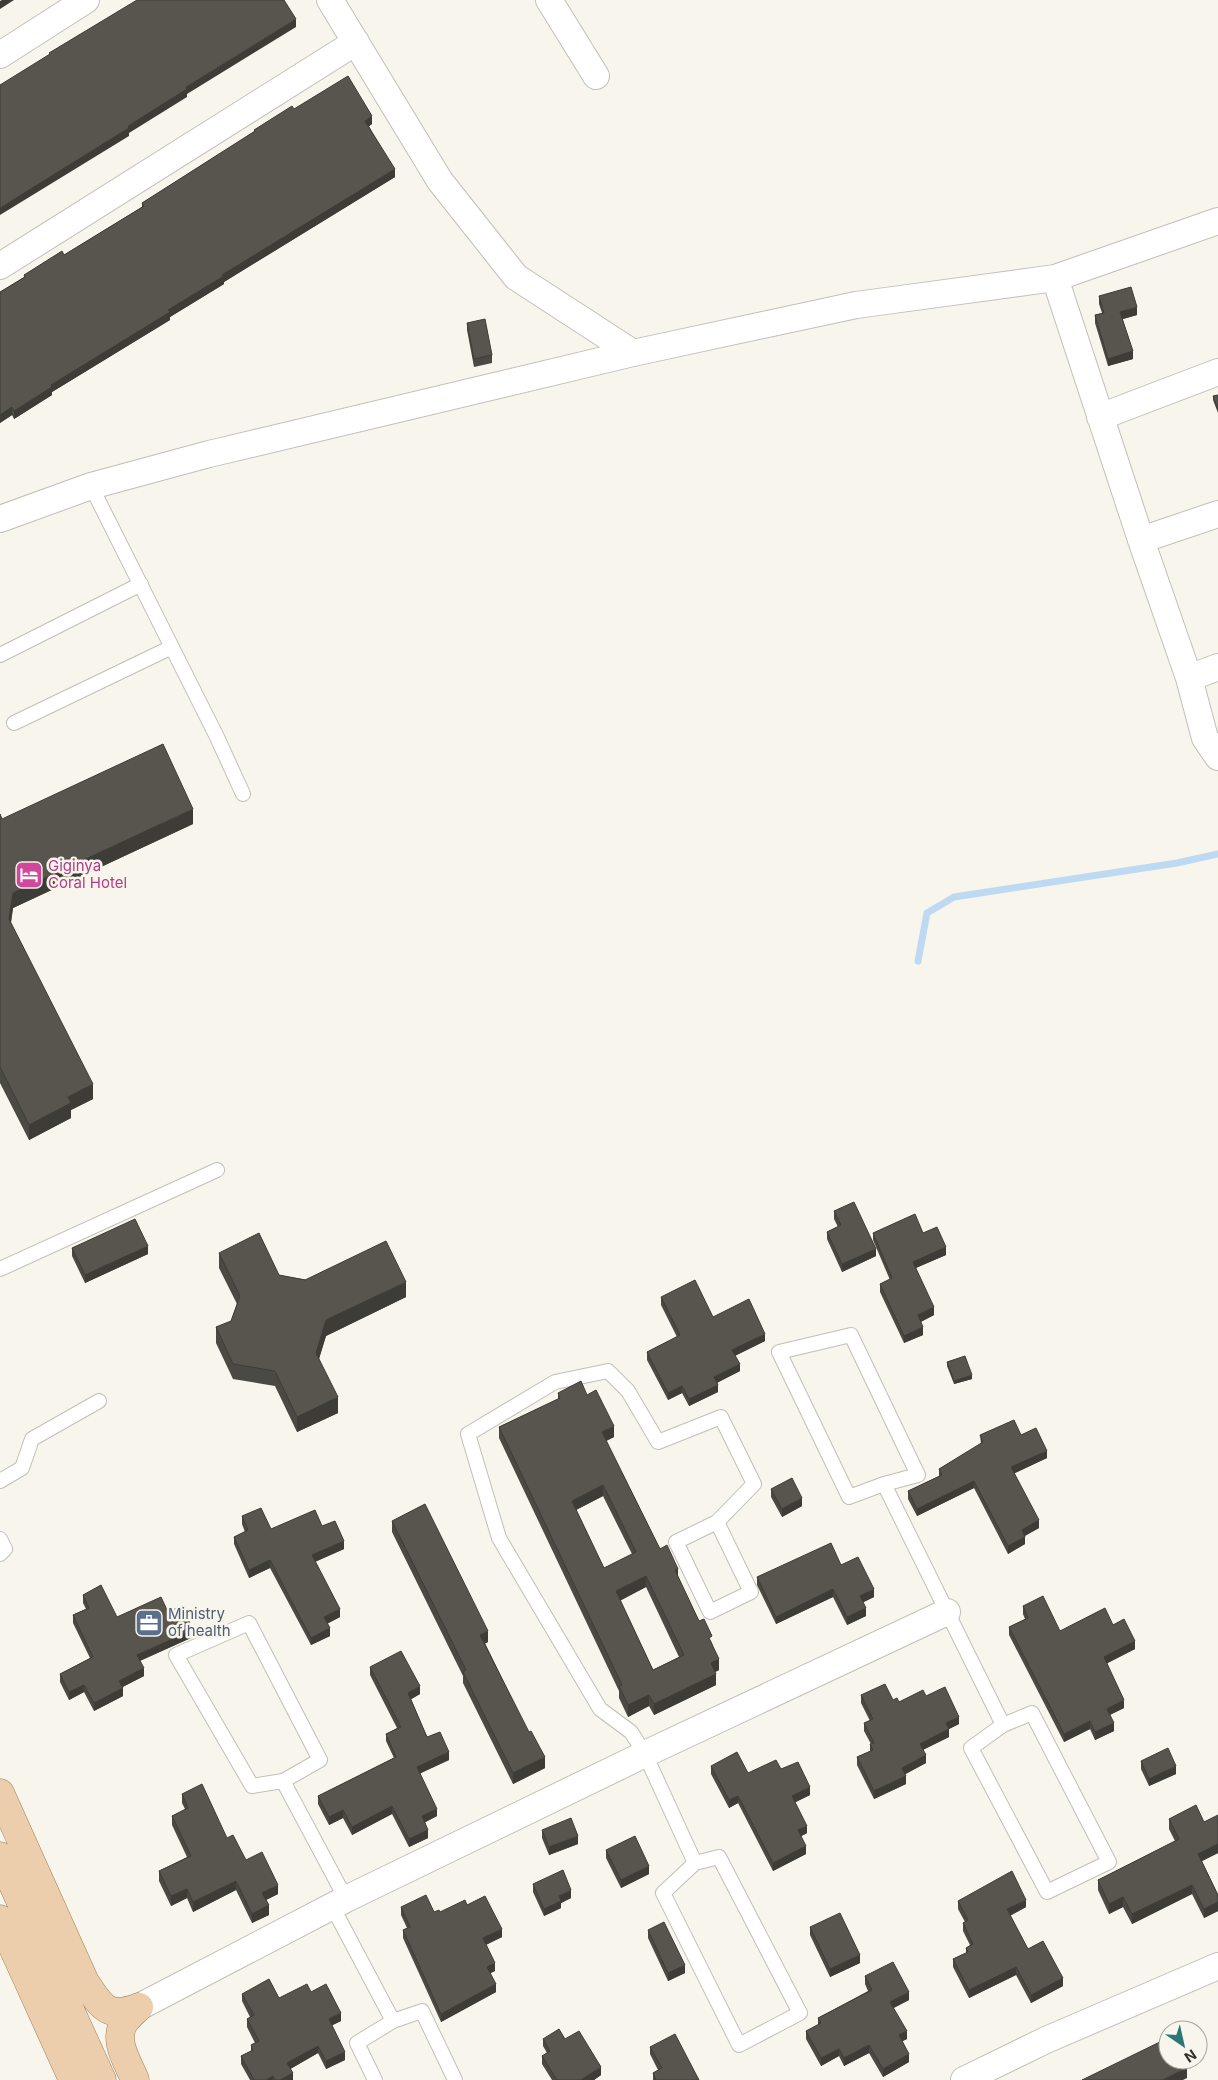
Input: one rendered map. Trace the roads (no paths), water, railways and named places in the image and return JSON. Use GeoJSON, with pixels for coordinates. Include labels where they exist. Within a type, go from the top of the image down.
{"type":"FeatureCollection","features":[{"type":"Feature","properties":{"kind":"main road"},"geometry":{"type":"LineString","coordinates":[[0,1793],[85,1982],[98,2002],[109,2011],[123,2013],[140,2007]]}},
{"type":"Feature","properties":{"kind":"main road"},"geometry":{"type":"LineString","coordinates":[[0,1856],[102,2080]]}},
{"type":"Feature","properties":{"kind":"main road"},"geometry":{"type":"LineString","coordinates":[[0,1919],[73,2080]]}},
{"type":"Feature","properties":{"kind":"main road"},"geometry":{"type":"LineString","coordinates":[[135,2080],[121,2047],[120,2035],[125,2022],[140,2007]]}},
{"type":"Feature","properties":{"kind":"street"},"geometry":{"type":"LineString","coordinates":[[0,55],[86,0]]}},
{"type":"Feature","properties":{"kind":"street"},"geometry":{"type":"LineString","coordinates":[[330,0],[440,181],[516,278],[633,353]]}},
{"type":"Feature","properties":{"kind":"street"},"geometry":{"type":"LineString","coordinates":[[549,0],[596,76]]}},
{"type":"Feature","properties":{"kind":"street"},"geometry":{"type":"LineString","coordinates":[[0,266],[356,42]]}},
{"type":"Feature","properties":{"kind":"street"},"geometry":{"type":"LineString","coordinates":[[0,519],[91,486],[218,452],[633,353],[856,305],[1055,278],[1218,221]]}},
{"type":"Feature","properties":{"kind":"street"},"geometry":{"type":"LineString","coordinates":[[1055,278],[1141,540],[1189,678],[1205,738],[1218,757]]}},
{"type":"Feature","properties":{"kind":"street"},"geometry":{"type":"LineString","coordinates":[[1100,417],[1218,372]]}},
{"type":"Feature","properties":{"kind":"street"},"geometry":{"type":"LineString","coordinates":[[1141,540],[1218,514]]}},
{"type":"Feature","properties":{"kind":"street"},"geometry":{"type":"LineString","coordinates":[[1189,678],[1218,667]]}},
{"type":"Feature","properties":{"kind":"street"},"geometry":{"type":"LineString","coordinates":[[140,2007],[339,1903],[645,1754],[947,1612]]}},
{"type":"Feature","properties":{"kind":"street"},"geometry":{"type":"LineString","coordinates":[[964,2080],[1046,2040],[1218,1966]]}},
{"type":"Feature","properties":{"kind":"lane"},"geometry":{"type":"LineString","coordinates":[[91,486],[216,735],[243,794]]}},
{"type":"Feature","properties":{"kind":"lane"},"geometry":{"type":"LineString","coordinates":[[0,655],[141,584]]}},
{"type":"Feature","properties":{"kind":"lane"},"geometry":{"type":"LineString","coordinates":[[14,723],[172,647]]}},
{"type":"Feature","properties":{"kind":"lane"},"geometry":{"type":"LineString","coordinates":[[0,1269],[217,1170]]}},
{"type":"Feature","properties":{"kind":"lane"},"geometry":{"type":"LineString","coordinates":[[851,1335],[918,1475],[884,1484],[849,1498],[779,1352],[851,1335]]}},
{"type":"Feature","properties":{"kind":"lane"},"geometry":{"type":"LineString","coordinates":[[696,1863],[645,1754],[631,1732],[600,1709],[499,1538],[468,1434],[555,1382],[608,1371],[628,1390],[658,1442],[722,1417],[754,1484],[717,1522],[676,1542],[710,1612],[751,1592],[717,1522]]}},
{"type":"Feature","properties":{"kind":"lane"},"geometry":{"type":"LineString","coordinates":[[0,1481],[22,1468],[32,1439],[99,1401]]}},
{"type":"Feature","properties":{"kind":"lane"},"geometry":{"type":"LineString","coordinates":[[884,1484],[1003,1725]]}},
{"type":"Feature","properties":{"kind":"lane"},"geometry":{"type":"LineString","coordinates":[[0,1539],[5,1549],[0,1554]]}},
{"type":"Feature","properties":{"kind":"lane"},"geometry":{"type":"LineString","coordinates":[[249,1623],[320,1760],[283,1781],[252,1786],[176,1655],[249,1623]]}},
{"type":"Feature","properties":{"kind":"lane"},"geometry":{"type":"LineString","coordinates":[[1032,1713],[1109,1862],[1047,1892],[971,1748],[1003,1725],[1032,1713]]}},
{"type":"Feature","properties":{"kind":"lane"},"geometry":{"type":"LineString","coordinates":[[283,1781],[393,2021]]}},
{"type":"Feature","properties":{"kind":"lane"},"geometry":{"type":"LineString","coordinates":[[719,1857],[800,2013],[739,2045],[663,1893],[696,1863],[719,1857]]}},
{"type":"Feature","properties":{"kind":"lane"},"geometry":{"type":"LineString","coordinates":[[375,2080],[357,2043],[393,2021],[422,2011],[455,2080]]}},
{"type":"Feature","properties":{"kind":"waterway"},"geometry":{"type":"LineString","coordinates":[[918,961],[927,913],[954,897],[1177,863],[1218,854]]}},
{"type":"Feature","properties":{"kind":"place","name":"Giginya Coral Hotel"},"geometry":{"type":"Point","coordinates":[29,875]}},
{"type":"Feature","properties":{"kind":"place","name":"Ministry of health"},"geometry":{"type":"Point","coordinates":[149,1623]}}]}
